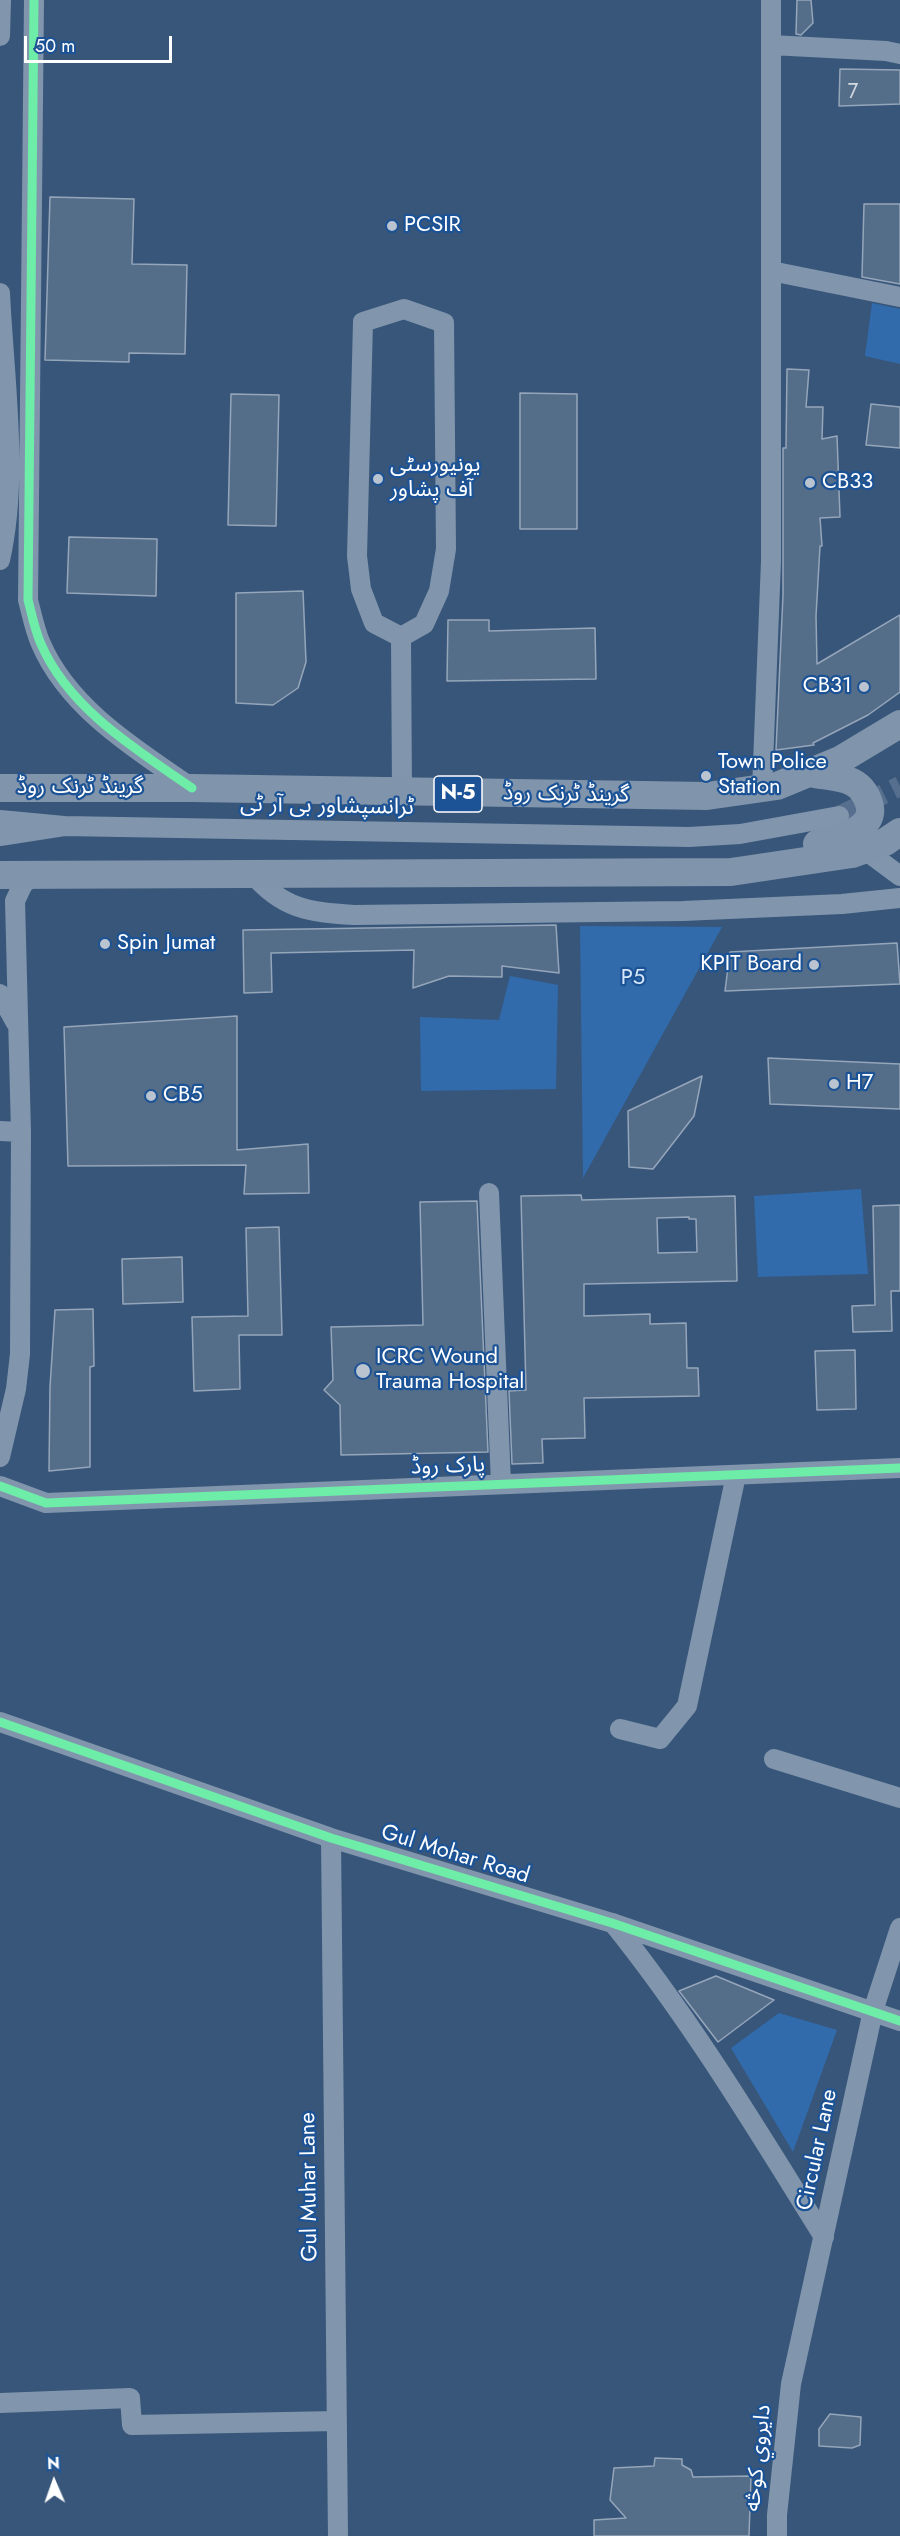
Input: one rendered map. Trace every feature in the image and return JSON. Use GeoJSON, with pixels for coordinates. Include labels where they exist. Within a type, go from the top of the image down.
{"type":"FeatureCollection","features":[{"type":"Feature","properties":{"kind":"highway","name":"گرینڈ ٹرنک روڈ"},"geometry":{"type":"LineString","coordinates":[[0,788],[192,788],[707,796],[762,790],[810,773],[875,740],[900,724]]}},
{"type":"Feature","properties":{"kind":"highway"},"geometry":{"type":"LineString","coordinates":[[810,773],[850,781],[865,794],[870,806],[866,836]]}},
{"type":"Feature","properties":{"kind":"highway"},"geometry":{"type":"LineString","coordinates":[[0,875],[251,872],[731,872],[819,860],[866,836],[900,832]]}},
{"type":"Feature","properties":{"kind":"street"},"geometry":{"type":"LineString","coordinates":[[0,36],[1,0]]}},
{"type":"Feature","properties":{"kind":"street"},"geometry":{"type":"LineString","coordinates":[[34,0],[28,600],[40,644],[53,666],[88,709],[135,749],[192,788]]}},
{"type":"Feature","properties":{"kind":"street"},"geometry":{"type":"LineString","coordinates":[[762,790],[771,561],[771,0]]}},
{"type":"Feature","properties":{"kind":"street"},"geometry":{"type":"LineString","coordinates":[[771,45],[886,51],[900,54]]}},
{"type":"Feature","properties":{"kind":"street"},"geometry":{"type":"LineString","coordinates":[[771,271],[900,297]]}},
{"type":"Feature","properties":{"kind":"street"},"geometry":{"type":"LineString","coordinates":[[0,293],[8,453],[8,523],[0,560]]}},
{"type":"Feature","properties":{"kind":"street"},"geometry":{"type":"LineString","coordinates":[[404,309],[444,323],[447,549],[439,591],[424,624],[401,637],[374,623],[361,589],[357,556],[363,322],[404,309]]}},
{"type":"Feature","properties":{"kind":"street"},"geometry":{"type":"LineString","coordinates":[[8,453],[30,453]]}},
{"type":"Feature","properties":{"kind":"street"},"geometry":{"type":"LineString","coordinates":[[401,637],[402,793]]}},
{"type":"Feature","properties":{"kind":"street","name":"ٹرانسپشاور بی آر ٹی"},"geometry":{"type":"LineString","coordinates":[[0,820],[64,826],[689,837],[740,834],[839,816]]}},
{"type":"Feature","properties":{"kind":"street","name":"ٹرانسپشاور بی آر ٹی"},"geometry":{"type":"LineString","coordinates":[[0,836],[64,826]]}},
{"type":"Feature","properties":{"kind":"street"},"geometry":{"type":"LineString","coordinates":[[866,836],[894,872]]}},
{"type":"Feature","properties":{"kind":"street"},"geometry":{"type":"LineString","coordinates":[[251,872],[266,891],[287,903],[320,912],[354,915],[563,910],[683,911],[842,904],[900,898]]}},
{"type":"Feature","properties":{"kind":"street"},"geometry":{"type":"LineString","coordinates":[[0,1457],[16,1389],[20,1354],[19,1028],[7,902],[34,875]]}},
{"type":"Feature","properties":{"kind":"street"},"geometry":{"type":"LineString","coordinates":[[0,994],[19,1028]]}},
{"type":"Feature","properties":{"kind":"street"},"geometry":{"type":"LineString","coordinates":[[0,1131],[21,1132]]}},
{"type":"Feature","properties":{"kind":"street"},"geometry":{"type":"LineString","coordinates":[[489,1193],[501,1484]]}},
{"type":"Feature","properties":{"kind":"street","name":"پارک روڈ"},"geometry":{"type":"LineString","coordinates":[[0,1486],[46,1503],[900,1468]]}},
{"type":"Feature","properties":{"kind":"street"},"geometry":{"type":"LineString","coordinates":[[620,1729],[660,1739],[687,1706],[736,1475]]}},
{"type":"Feature","properties":{"kind":"street","name":"Gul Mohar Road"},"geometry":{"type":"LineString","coordinates":[[0,1722],[331,1838],[612,1923],[900,2020]]}},
{"type":"Feature","properties":{"kind":"street"},"geometry":{"type":"LineString","coordinates":[[774,1759],[900,1798]]}},
{"type":"Feature","properties":{"kind":"street","name":"Gul Muhar Lane"},"geometry":{"type":"LineString","coordinates":[[331,1838],[338,2536]]}},
{"type":"Feature","properties":{"kind":"street"},"geometry":{"type":"LineString","coordinates":[[612,1923],[637,1953],[726,2081],[824,2237]]}},
{"type":"Feature","properties":{"kind":"street","name":"Circular Lane"},"geometry":{"type":"LineString","coordinates":[[791,2384],[873,2011],[900,1928]]}},
{"type":"Feature","properties":{"kind":"street","name":"دایروي کوڅه"},"geometry":{"type":"LineString","coordinates":[[777,2536],[777,2516],[791,2384]]}},
{"type":"Feature","properties":{"kind":"street"},"geometry":{"type":"LineString","coordinates":[[0,2403],[130,2398],[132,2425],[336,2421]]}},
{"type":"Feature","properties":{"kind":"green space"},"geometry":{"type":"Polygon","coordinates":[[[872,303],[900,309],[900,364],[865,356],[872,303]]]}},
{"type":"Feature","properties":{"kind":"green space","name":"P5"},"geometry":{"type":"Polygon","coordinates":[[[580,926],[722,927],[583,1178],[580,926]]]}},
{"type":"Feature","properties":{"kind":"green space"},"geometry":{"type":"Polygon","coordinates":[[[510,976],[558,985],[556,1089],[421,1091],[420,1017],[499,1020],[510,976]]]}},
{"type":"Feature","properties":{"kind":"green space"},"geometry":{"type":"Polygon","coordinates":[[[861,1189],[868,1274],[758,1277],[754,1196],[861,1189]]]}},
{"type":"Feature","properties":{"kind":"green space"},"geometry":{"type":"Polygon","coordinates":[[[779,2013],[837,2030],[793,2152],[731,2048],[779,2013]]]}},
{"type":"Feature","properties":{"kind":"building"},"geometry":{"type":"Polygon","coordinates":[[[797,0],[811,0],[813,23],[801,35],[796,34],[797,0]]]}},
{"type":"Feature","properties":{"kind":"building"},"geometry":{"type":"Polygon","coordinates":[[[840,69],[900,70],[900,104],[839,106],[840,69]]]}},
{"type":"Feature","properties":{"kind":"building"},"geometry":{"type":"Polygon","coordinates":[[[50,197],[134,199],[132,264],[187,265],[185,354],[129,353],[129,362],[45,360],[50,197]]]}},
{"type":"Feature","properties":{"kind":"building"},"geometry":{"type":"Polygon","coordinates":[[[864,204],[900,204],[900,284],[862,277],[864,204]]]}},
{"type":"Feature","properties":{"kind":"building"},"geometry":{"type":"Polygon","coordinates":[[[787,369],[809,370],[806,407],[823,407],[822,439],[837,436],[840,517],[820,518],[822,546],[820,546],[816,616],[817,664],[900,615],[900,692],[868,715],[813,743],[814,745],[776,750],[783,595],[783,448],[786,448],[787,369]]]}},
{"type":"Feature","properties":{"kind":"building"},"geometry":{"type":"Polygon","coordinates":[[[520,393],[577,394],[577,529],[520,529],[520,393]]]}},
{"type":"Feature","properties":{"kind":"building"},"geometry":{"type":"Polygon","coordinates":[[[231,394],[279,395],[276,526],[228,525],[231,394]]]}},
{"type":"Feature","properties":{"kind":"building"},"geometry":{"type":"Polygon","coordinates":[[[871,404],[900,407],[900,448],[866,445],[871,404]]]}},
{"type":"Feature","properties":{"kind":"building"},"geometry":{"type":"Polygon","coordinates":[[[69,537],[157,539],[156,596],[67,593],[69,537]]]}},
{"type":"Feature","properties":{"kind":"building"},"geometry":{"type":"Polygon","coordinates":[[[303,591],[306,662],[298,688],[273,705],[236,703],[236,593],[303,591]]]}},
{"type":"Feature","properties":{"kind":"building"},"geometry":{"type":"Polygon","coordinates":[[[448,620],[489,620],[489,631],[595,628],[596,679],[447,681],[448,620]]]}},
{"type":"Feature","properties":{"kind":"building"},"geometry":{"type":"Polygon","coordinates":[[[556,925],[559,973],[502,966],[502,977],[449,976],[413,988],[414,950],[271,953],[272,992],[244,993],[243,930],[556,925]]]}},
{"type":"Feature","properties":{"kind":"building","name":"KPIT Board"},"geometry":{"type":"Polygon","coordinates":[[[897,943],[900,984],[725,991],[730,952],[897,943]]]}},
{"type":"Feature","properties":{"kind":"building","name":"CB5"},"geometry":{"type":"Polygon","coordinates":[[[237,1016],[237,1150],[308,1144],[309,1193],[244,1194],[246,1165],[68,1166],[64,1027],[237,1016]]]}},
{"type":"Feature","properties":{"kind":"building","name":"H7"},"geometry":{"type":"Polygon","coordinates":[[[768,1058],[900,1064],[900,1109],[770,1104],[768,1058]]]}},
{"type":"Feature","properties":{"kind":"building"},"geometry":{"type":"Polygon","coordinates":[[[702,1076],[694,1116],[653,1169],[629,1167],[628,1111],[702,1076]]]}},
{"type":"Feature","properties":{"kind":"building"},"geometry":{"type":"Polygon","coordinates":[[[581,1195],[582,1200],[735,1196],[737,1281],[584,1284],[584,1316],[650,1314],[650,1324],[686,1323],[687,1368],[698,1368],[699,1396],[584,1398],[585,1438],[542,1439],[543,1463],[512,1464],[509,1391],[526,1390],[521,1196],[581,1195]],[[689,1217],[657,1218],[658,1253],[697,1252],[696,1219],[689,1219],[689,1217]]]}},
{"type":"Feature","properties":{"kind":"building"},"geometry":{"type":"Polygon","coordinates":[[[477,1201],[488,1452],[341,1455],[340,1405],[324,1390],[333,1380],[331,1327],[423,1325],[420,1202],[477,1201]]]}},
{"type":"Feature","properties":{"kind":"building"},"geometry":{"type":"Polygon","coordinates":[[[900,1205],[900,1291],[891,1291],[892,1331],[853,1332],[852,1306],[875,1305],[873,1206],[900,1205]]]}},
{"type":"Feature","properties":{"kind":"building"},"geometry":{"type":"Polygon","coordinates":[[[279,1227],[282,1335],[239,1335],[240,1389],[194,1391],[192,1317],[248,1316],[246,1228],[279,1227]]]}},
{"type":"Feature","properties":{"kind":"building"},"geometry":{"type":"Polygon","coordinates":[[[182,1257],[183,1302],[123,1304],[122,1259],[182,1257]]]}},
{"type":"Feature","properties":{"kind":"building"},"geometry":{"type":"Polygon","coordinates":[[[93,1309],[94,1366],[90,1367],[90,1467],[49,1471],[50,1387],[55,1310],[93,1309]]]}},
{"type":"Feature","properties":{"kind":"building"},"geometry":{"type":"Polygon","coordinates":[[[855,1350],[856,1409],[817,1410],[815,1351],[855,1350]]]}},
{"type":"Feature","properties":{"kind":"building"},"geometry":{"type":"Polygon","coordinates":[[[716,1976],[774,2000],[718,2042],[679,1991],[716,1976]]]}},
{"type":"Feature","properties":{"kind":"building"},"geometry":{"type":"Polygon","coordinates":[[[830,2414],[861,2417],[860,2445],[852,2448],[819,2446],[819,2429],[830,2414]]]}},
{"type":"Feature","properties":{"kind":"building"},"geometry":{"type":"Polygon","coordinates":[[[655,2458],[682,2459],[682,2465],[691,2470],[693,2477],[751,2476],[749,2536],[594,2536],[594,2520],[626,2518],[610,2500],[614,2468],[654,2466],[655,2458]]]}},
{"type":"Feature","properties":{"kind":"tunnel"},"geometry":{"type":"LineString","coordinates":[[839,816],[900,786]]}},
{"type":"Feature","properties":{"kind":"cycle path"},"geometry":{"type":"LineString","coordinates":[[34,0],[28,600],[41,644],[53,667],[69,689],[106,726],[127,743],[192,788]]}},
{"type":"Feature","properties":{"kind":"cycle path"},"geometry":{"type":"LineString","coordinates":[[0,1486],[46,1503],[900,1468]]}},
{"type":"Feature","properties":{"kind":"cycle path"},"geometry":{"type":"LineString","coordinates":[[0,1722],[331,1838],[612,1923],[900,2021]]}},
{"type":"Feature","properties":{"kind":"place","name":"PCSIR"},"geometry":{"type":"Point","coordinates":[392,226]}},
{"type":"Feature","properties":{"kind":"place","name":"یونیورسٹی آف پشاور"},"geometry":{"type":"Point","coordinates":[378,479]}},
{"type":"Feature","properties":{"kind":"place","name":"CB33"},"geometry":{"type":"Point","coordinates":[810,483]}},
{"type":"Feature","properties":{"kind":"place","name":"CB31"},"geometry":{"type":"Point","coordinates":[864,687]}},
{"type":"Feature","properties":{"kind":"place","name":"Town Police Station"},"geometry":{"type":"Point","coordinates":[706,776]}},
{"type":"Feature","properties":{"kind":"place","name":"Spin Jumat"},"geometry":{"type":"Point","coordinates":[105,944]}},
{"type":"Feature","properties":{"kind":"place","name":"KPIT Board"},"geometry":{"type":"Point","coordinates":[814,965]}},
{"type":"Feature","properties":{"kind":"place","name":"H7"},"geometry":{"type":"Point","coordinates":[834,1084]}},
{"type":"Feature","properties":{"kind":"place","name":"CB5"},"geometry":{"type":"Point","coordinates":[151,1096]}},
{"type":"Feature","properties":{"kind":"place","name":"ICRC Wound Trauma Hospital"},"geometry":{"type":"Point","coordinates":[363,1371]}}]}
